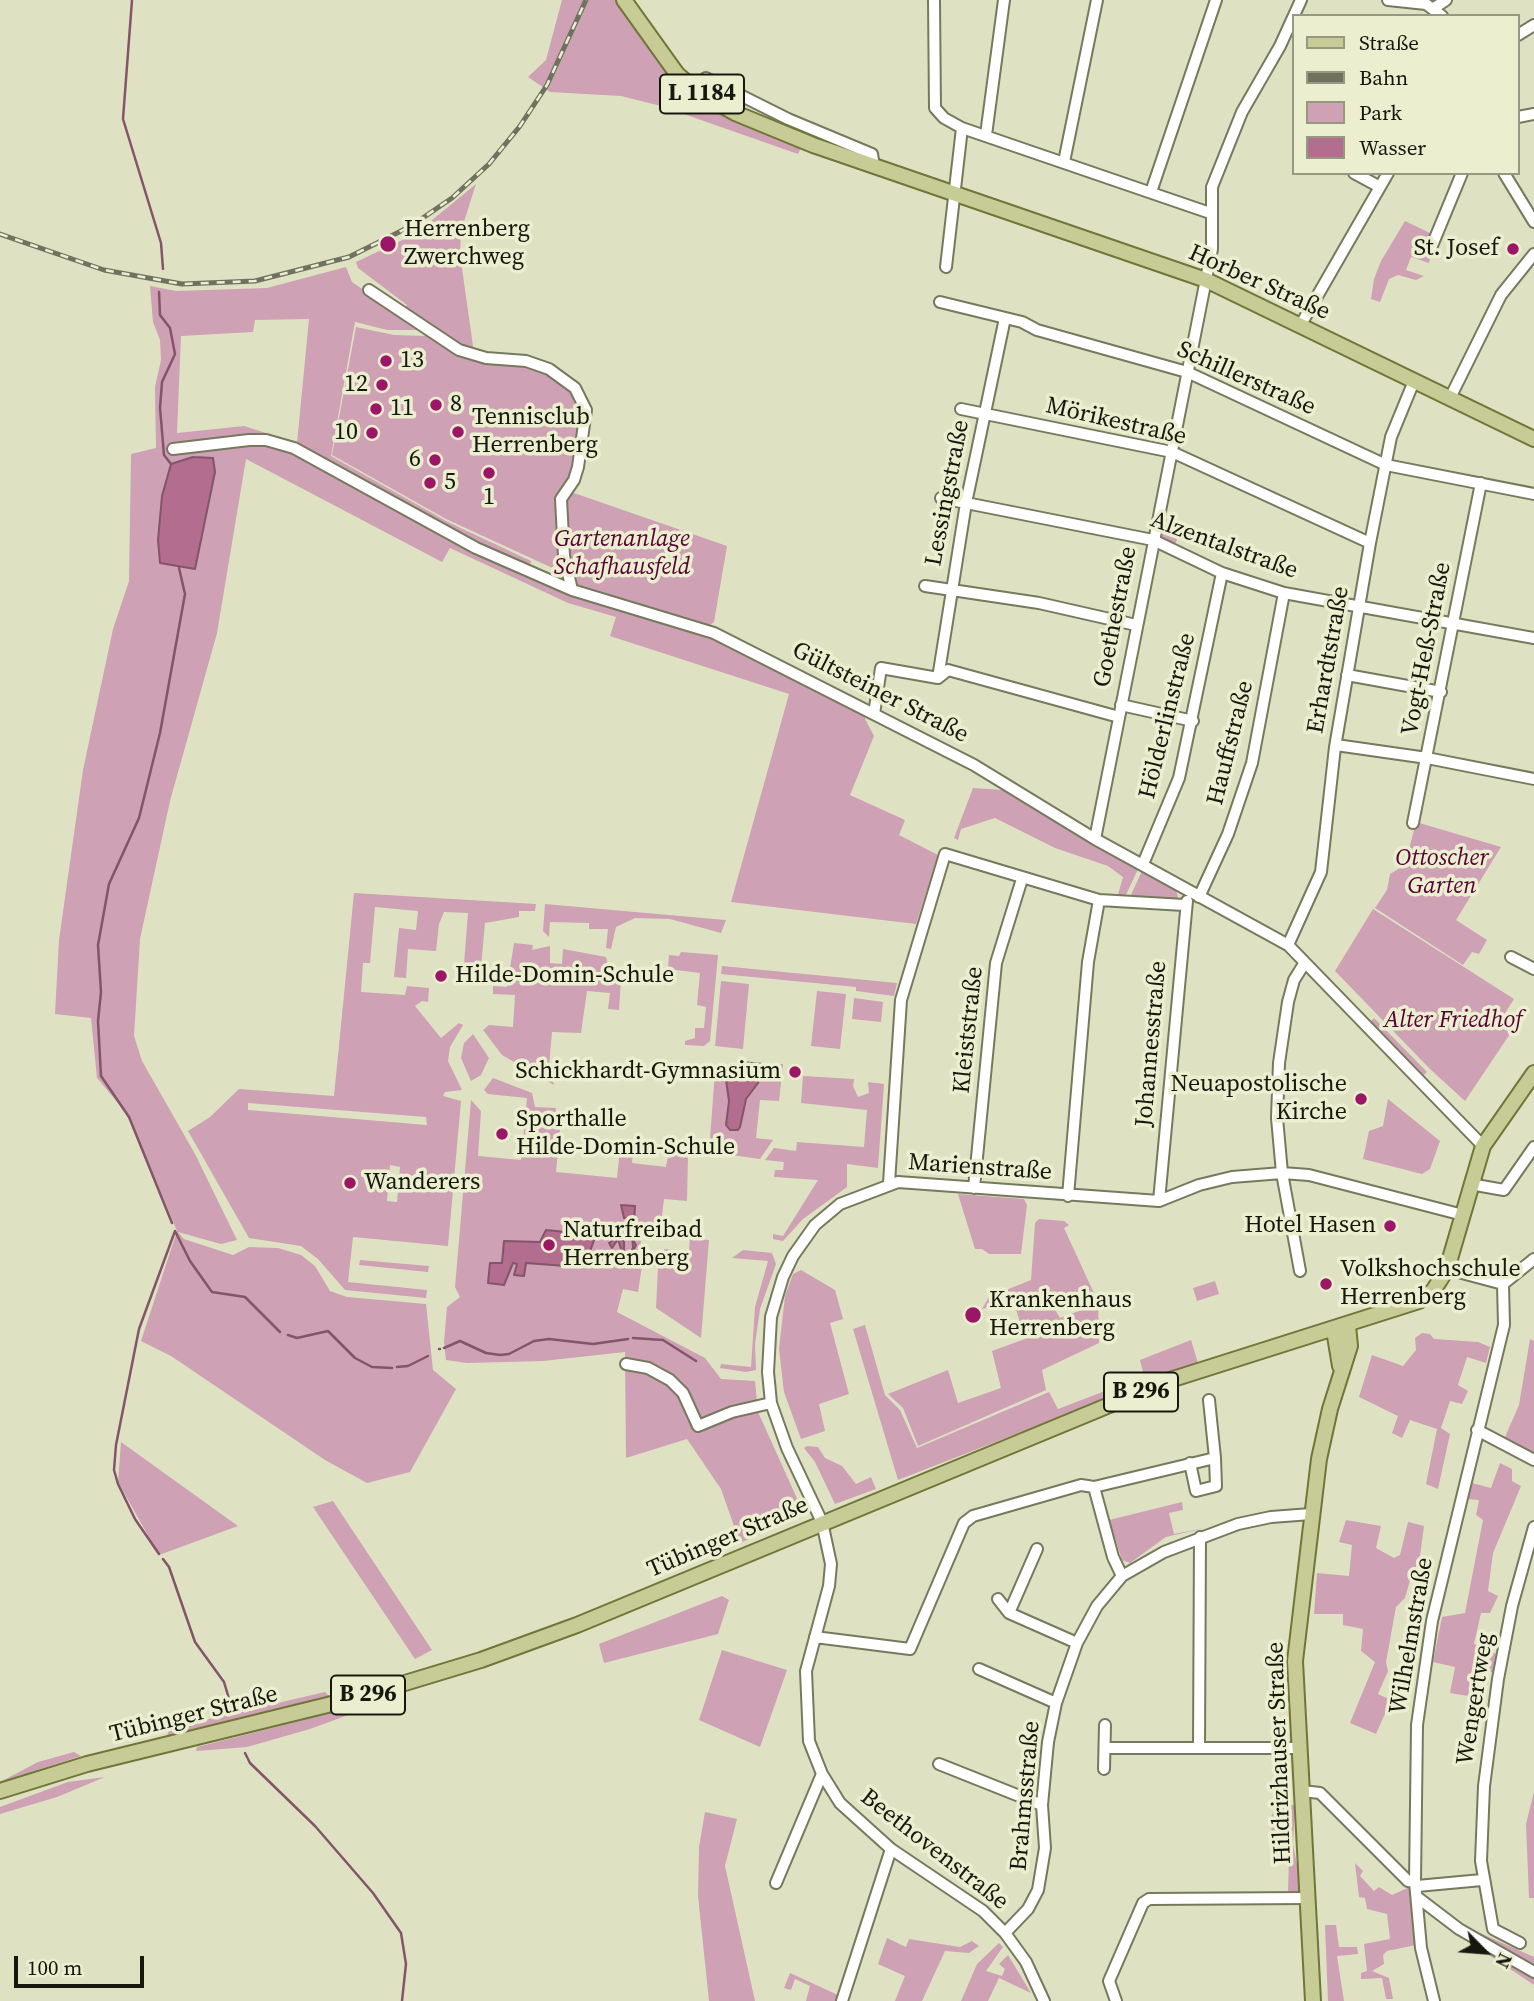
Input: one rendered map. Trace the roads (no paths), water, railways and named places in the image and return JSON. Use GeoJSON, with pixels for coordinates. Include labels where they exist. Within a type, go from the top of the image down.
{"type":"FeatureCollection","features":[{"type":"Feature","properties":{"kind":"main road","name":"Horber Straße"},"geometry":{"type":"LineString","coordinates":[[624,0],[662,56],[698,92],[774,130],[1206,281],[1534,439]]}},
{"type":"Feature","properties":{"kind":"main road"},"geometry":{"type":"LineString","coordinates":[[1447,1269],[1483,1146],[1534,1073]]}},
{"type":"Feature","properties":{"kind":"main road","name":"Tübinger Straße"},"geometry":{"type":"LineString","coordinates":[[0,1791],[87,1764],[340,1702],[462,1667],[577,1625],[822,1522],[1183,1376],[1395,1311],[1429,1295],[1447,1269]]}},
{"type":"Feature","properties":{"kind":"main road","name":"Hildrizhauser Straße"},"geometry":{"type":"LineString","coordinates":[[1313,2001],[1295,1661],[1322,1438],[1350,1346],[1341,1328]]}},
{"type":"Feature","properties":{"kind":"street"},"geometry":{"type":"LineString","coordinates":[[934,0],[935,108],[962,128],[1210,213]]}},
{"type":"Feature","properties":{"kind":"street"},"geometry":{"type":"LineString","coordinates":[[986,135],[1004,0]]}},
{"type":"Feature","properties":{"kind":"street"},"geometry":{"type":"LineString","coordinates":[[1064,162],[1097,0]]}},
{"type":"Feature","properties":{"kind":"street"},"geometry":{"type":"LineString","coordinates":[[1151,192],[1216,0]]}},
{"type":"Feature","properties":{"kind":"street"},"geometry":{"type":"LineString","coordinates":[[1388,0],[1426,4],[1438,12],[1446,0]]}},
{"type":"Feature","properties":{"kind":"street","name":"Goethestraße"},"geometry":{"type":"LineString","coordinates":[[1095,839],[1206,281],[1214,233],[1210,213],[1212,187],[1228,142],[1292,18]]}},
{"type":"Feature","properties":{"kind":"street","name":"Horber Straße"},"geometry":{"type":"LineString","coordinates":[[706,78],[788,119],[872,154],[874,166]]}},
{"type":"Feature","properties":{"kind":"street"},"geometry":{"type":"LineString","coordinates":[[946,267],[962,128]]}},
{"type":"Feature","properties":{"kind":"street"},"geometry":{"type":"LineString","coordinates":[[1358,175],[1380,187]]}},
{"type":"Feature","properties":{"kind":"street"},"geometry":{"type":"LineString","coordinates":[[1300,326],[1387,175]]}},
{"type":"Feature","properties":{"kind":"street"},"geometry":{"type":"LineString","coordinates":[[1431,248],[1461,175]]}},
{"type":"Feature","properties":{"kind":"street"},"geometry":{"type":"LineString","coordinates":[[1505,175],[1534,222]]}},
{"type":"Feature","properties":{"kind":"street"},"geometry":{"type":"LineString","coordinates":[[1450,398],[1501,295],[1534,254]]}},
{"type":"Feature","properties":{"kind":"street"},"geometry":{"type":"LineString","coordinates":[[369,290],[459,350],[486,358],[526,361],[549,369],[575,388],[586,410],[578,467],[574,480],[561,499],[564,556],[572,590]]}},
{"type":"Feature","properties":{"kind":"street","name":"Schillerstraße"},"geometry":{"type":"LineString","coordinates":[[940,302],[1005,318],[1187,372],[1386,465],[1534,494]]}},
{"type":"Feature","properties":{"kind":"street","name":"Lessingstraße"},"geometry":{"type":"LineString","coordinates":[[938,678],[966,503],[1005,318]]}},
{"type":"Feature","properties":{"kind":"street","name":"Erhardtstraße"},"geometry":{"type":"LineString","coordinates":[[1288,945],[1321,872],[1336,745],[1370,543],[1393,429],[1414,381]]}},
{"type":"Feature","properties":{"kind":"street","name":"Mörikestraße"},"geometry":{"type":"LineString","coordinates":[[961,409],[1172,452],[1370,543]]}},
{"type":"Feature","properties":{"kind":"street","name":"Gültsteiner Straße"},"geometry":{"type":"LineString","coordinates":[[173,449],[250,440],[266,440],[295,448],[476,548],[572,590],[714,633],[974,765],[1095,839],[1288,945],[1483,1146]]}},
{"type":"Feature","properties":{"kind":"street","name":"Vogt-Heß-Straße"},"geometry":{"type":"LineString","coordinates":[[1413,823],[1481,483]]}},
{"type":"Feature","properties":{"kind":"street","name":"Alzentalstraße"},"geometry":{"type":"LineString","coordinates":[[941,498],[1153,540],[1222,573],[1284,593],[1534,638]]}},
{"type":"Feature","properties":{"kind":"street","name":"Hölderlinstraße"},"geometry":{"type":"LineString","coordinates":[[1143,864],[1179,778],[1194,721],[1222,573]]}},
{"type":"Feature","properties":{"kind":"street"},"geometry":{"type":"LineString","coordinates":[[925,586],[1039,603],[1136,625]]}},
{"type":"Feature","properties":{"kind":"street","name":"Hauffstraße"},"geometry":{"type":"LineString","coordinates":[[1196,895],[1228,834],[1250,773],[1284,593]]}},
{"type":"Feature","properties":{"kind":"street"},"geometry":{"type":"LineString","coordinates":[[874,714],[881,668],[938,678],[948,670],[1120,711],[1194,721]]}},
{"type":"Feature","properties":{"kind":"street"},"geometry":{"type":"LineString","coordinates":[[1347,676],[1441,692]]}},
{"type":"Feature","properties":{"kind":"street"},"geometry":{"type":"LineString","coordinates":[[1336,745],[1427,758],[1534,779]]}},
{"type":"Feature","properties":{"kind":"street"},"geometry":{"type":"LineString","coordinates":[[889,1183],[901,1000],[945,854],[1099,900],[1184,905]]}},
{"type":"Feature","properties":{"kind":"street","name":"Kleiststraße"},"geometry":{"type":"LineString","coordinates":[[974,1188],[996,963],[1022,879]]}},
{"type":"Feature","properties":{"kind":"street","name":"Johannesstraße"},"geometry":{"type":"LineString","coordinates":[[1159,1200],[1184,905],[1196,895]]}},
{"type":"Feature","properties":{"kind":"street"},"geometry":{"type":"LineString","coordinates":[[1068,1196],[1088,962],[1099,900]]}},
{"type":"Feature","properties":{"kind":"street"},"geometry":{"type":"LineString","coordinates":[[1511,957],[1534,969]]}},
{"type":"Feature","properties":{"kind":"street"},"geometry":{"type":"LineString","coordinates":[[1300,1271],[1282,1173],[1277,1118],[1279,1063],[1294,979],[1304,964]]}},
{"type":"Feature","properties":{"kind":"street"},"geometry":{"type":"LineString","coordinates":[[1470,1184],[1504,1190],[1534,1147]]}},
{"type":"Feature","properties":{"kind":"street"},"geometry":{"type":"LineString","coordinates":[[1522,1164],[1534,1171]]}},
{"type":"Feature","properties":{"kind":"street","name":"Marienstraße"},"geometry":{"type":"LineString","coordinates":[[822,1522],[787,1448],[771,1403],[768,1372],[771,1317],[783,1277],[804,1238],[833,1209],[853,1197],[889,1183],[1159,1200],[1199,1185],[1232,1177],[1282,1173],[1309,1175],[1463,1215]]}},
{"type":"Feature","properties":{"kind":"street"},"geometry":{"type":"LineString","coordinates":[[1447,1269],[1503,1284],[1534,1259]]}},
{"type":"Feature","properties":{"kind":"street","name":"Wilhelmstraße"},"geometry":{"type":"LineString","coordinates":[[1434,2001],[1421,1948],[1416,1888],[1416,1746],[1432,1621],[1504,1325],[1503,1284]]}},
{"type":"Feature","properties":{"kind":"street"},"geometry":{"type":"LineString","coordinates":[[626,1364],[648,1368],[670,1380],[683,1393],[698,1426],[732,1412],[771,1403]]}},
{"type":"Feature","properties":{"kind":"street"},"geometry":{"type":"LineString","coordinates":[[1190,1463],[1196,1491],[1216,1486],[1209,1400]]}},
{"type":"Feature","properties":{"kind":"street"},"geometry":{"type":"LineString","coordinates":[[1477,1430],[1534,1460]]}},
{"type":"Feature","properties":{"kind":"street"},"geometry":{"type":"LineString","coordinates":[[815,1637],[910,1649],[964,1523],[973,1516],[1081,1485],[1094,1487],[1215,1458]]}},
{"type":"Feature","properties":{"kind":"street"},"geometry":{"type":"LineString","coordinates":[[1094,1487],[1113,1557],[1122,1576]]}},
{"type":"Feature","properties":{"kind":"street","name":"Brahmsstraße"},"geometry":{"type":"LineString","coordinates":[[1005,1933],[1028,1909],[1038,1890],[1045,1848],[1042,1805],[1048,1742],[1056,1703],[1077,1643],[1097,1606],[1122,1576],[1148,1560],[1200,1537],[1271,1517],[1311,1514]]}},
{"type":"Feature","properties":{"kind":"street","name":"Beethovenstraße"},"geometry":{"type":"LineString","coordinates":[[822,1522],[831,1564],[806,1671],[805,1704],[809,1741],[822,1774],[840,1803],[891,1849],[983,1911],[1005,1933],[1026,1962],[1044,2001]]}},
{"type":"Feature","properties":{"kind":"street","name":"Wengertweg"},"geometry":{"type":"LineString","coordinates":[[1520,1942],[1493,1929],[1487,1888],[1482,1880],[1484,1786],[1497,1679],[1512,1606],[1534,1527]]}},
{"type":"Feature","properties":{"kind":"street"},"geometry":{"type":"LineString","coordinates":[[1199,1747],[1200,1537]]}},
{"type":"Feature","properties":{"kind":"street"},"geometry":{"type":"LineString","coordinates":[[1009,1613],[1037,1549]]}},
{"type":"Feature","properties":{"kind":"street"},"geometry":{"type":"LineString","coordinates":[[998,1598],[1009,1613],[1077,1643]]}},
{"type":"Feature","properties":{"kind":"street"},"geometry":{"type":"LineString","coordinates":[[979,1669],[1056,1703]]}},
{"type":"Feature","properties":{"kind":"street"},"geometry":{"type":"LineString","coordinates":[[1104,1769],[1105,1725]]}},
{"type":"Feature","properties":{"kind":"street"},"geometry":{"type":"LineString","coordinates":[[1105,1748],[1298,1748]]}},
{"type":"Feature","properties":{"kind":"street"},"geometry":{"type":"LineString","coordinates":[[939,1764],[1042,1805]]}},
{"type":"Feature","properties":{"kind":"street"},"geometry":{"type":"LineString","coordinates":[[776,1883],[822,1774]]}},
{"type":"Feature","properties":{"kind":"street"},"geometry":{"type":"LineString","coordinates":[[1301,1791],[1320,1793],[1459,1928],[1534,1972]]}},
{"type":"Feature","properties":{"kind":"street"},"geometry":{"type":"LineString","coordinates":[[842,2001],[891,1849]]}},
{"type":"Feature","properties":{"kind":"street"},"geometry":{"type":"LineString","coordinates":[[1416,1888],[1482,1880]]}},
{"type":"Feature","properties":{"kind":"street"},"geometry":{"type":"LineString","coordinates":[[1116,2001],[1109,1981],[1143,1903],[1149,1899],[1157,1896],[1308,1898]]}},
{"type":"Feature","properties":{"kind":"water"},"geometry":{"type":"Polygon","coordinates":[[[193,457],[213,458],[215,472],[195,569],[160,563],[158,540],[162,496],[171,464],[193,457]]]}},
{"type":"Feature","properties":{"kind":"water"},"geometry":{"type":"Polygon","coordinates":[[[741,1062],[763,1064],[758,1083],[746,1099],[740,1127],[738,1130],[730,1130],[726,1125],[729,1101],[726,1080],[734,1078],[741,1062]]]}},
{"type":"Feature","properties":{"kind":"water"},"geometry":{"type":"Polygon","coordinates":[[[621,1205],[635,1206],[633,1240],[636,1245],[630,1257],[622,1252],[618,1239],[612,1248],[609,1243],[619,1236],[624,1242],[624,1252],[629,1254],[633,1248],[631,1219],[624,1218],[621,1205]]]}},
{"type":"Feature","properties":{"kind":"water"},"geometry":{"type":"Polygon","coordinates":[[[546,1230],[596,1235],[586,1262],[574,1261],[571,1247],[568,1247],[566,1266],[526,1263],[524,1276],[514,1275],[517,1264],[513,1263],[504,1285],[488,1283],[490,1263],[502,1263],[504,1241],[540,1242],[546,1230]]]}},
{"type":"Feature","properties":{"kind":"waterway"},"geometry":{"type":"LineString","coordinates":[[132,0],[123,119],[161,243],[163,269]]}},
{"type":"Feature","properties":{"kind":"waterway"},"geometry":{"type":"LineString","coordinates":[[159,292],[160,315],[170,328],[175,354],[162,382],[160,408],[164,455],[171,464]]}},
{"type":"Feature","properties":{"kind":"waterway"},"geometry":{"type":"LineString","coordinates":[[172,1223],[129,1117],[101,1076],[98,945],[109,884],[139,818],[160,733],[185,594],[179,568]]}},
{"type":"Feature","properties":{"kind":"waterway"},"geometry":{"type":"LineString","coordinates":[[175,1231],[190,1261],[212,1292],[245,1297],[280,1332]]}},
{"type":"Feature","properties":{"kind":"waterway"},"geometry":{"type":"LineString","coordinates":[[159,1554],[135,1519],[114,1470],[116,1445],[139,1329],[175,1231]]}},
{"type":"Feature","properties":{"kind":"waterway"},"geometry":{"type":"LineString","coordinates":[[288,1335],[297,1338],[328,1331],[355,1358],[372,1367],[392,1368]]}},
{"type":"Feature","properties":{"kind":"waterway"},"geometry":{"type":"LineString","coordinates":[[633,1338],[663,1340],[696,1361]]}},
{"type":"Feature","properties":{"kind":"waterway"},"geometry":{"type":"LineString","coordinates":[[444,1348],[460,1341],[486,1353],[500,1355],[509,1354],[534,1341],[549,1339],[593,1344],[628,1339]]}},
{"type":"Feature","properties":{"kind":"waterway"},"geometry":{"type":"LineString","coordinates":[[397,1367],[408,1366],[428,1356]]}},
{"type":"Feature","properties":{"kind":"waterway"},"geometry":{"type":"LineString","coordinates":[[163,1559],[169,1567],[195,1642],[224,1682],[230,1702]]}},
{"type":"Feature","properties":{"kind":"waterway"},"geometry":{"type":"LineString","coordinates":[[245,1753],[250,1763],[315,1826],[373,1893],[401,1933],[406,1964],[402,2001]]}},
{"type":"Feature","properties":{"kind":"railway"},"geometry":{"type":"LineString","coordinates":[[0,234],[104,270],[182,284],[255,281],[349,257],[411,226],[452,198],[489,164],[520,126],[547,85],[586,0]]}},
{"type":"Feature","properties":{"kind":"place","name":"Herrenberg Zwerchweg"},"geometry":{"type":"Point","coordinates":[388,244]}},
{"type":"Feature","properties":{"kind":"place","name":"St. Josef"},"geometry":{"type":"Point","coordinates":[1513,249]}},
{"type":"Feature","properties":{"kind":"place","name":"13"},"geometry":{"type":"Point","coordinates":[386,361]}},
{"type":"Feature","properties":{"kind":"place","name":"12"},"geometry":{"type":"Point","coordinates":[382,385]}},
{"type":"Feature","properties":{"kind":"place","name":"8"},"geometry":{"type":"Point","coordinates":[436,405]}},
{"type":"Feature","properties":{"kind":"place","name":"11"},"geometry":{"type":"Point","coordinates":[376,409]}},
{"type":"Feature","properties":{"kind":"place","name":"Tennisclub Herrenberg"},"geometry":{"type":"Point","coordinates":[458,432]}},
{"type":"Feature","properties":{"kind":"place","name":"10"},"geometry":{"type":"Point","coordinates":[372,433]}},
{"type":"Feature","properties":{"kind":"place","name":"6"},"geometry":{"type":"Point","coordinates":[435,460]}},
{"type":"Feature","properties":{"kind":"place","name":"1"},"geometry":{"type":"Point","coordinates":[489,473]}},
{"type":"Feature","properties":{"kind":"place","name":"5"},"geometry":{"type":"Point","coordinates":[430,483]}},
{"type":"Feature","properties":{"kind":"place","name":"Hilde-Domin-Schule"},"geometry":{"type":"Point","coordinates":[441,976]}},
{"type":"Feature","properties":{"kind":"place","name":"Schickhardt-Gymnasium"},"geometry":{"type":"Point","coordinates":[795,1072]}},
{"type":"Feature","properties":{"kind":"place","name":"Neuapostolische Kirche"},"geometry":{"type":"Point","coordinates":[1361,1099]}},
{"type":"Feature","properties":{"kind":"place","name":"Sporthalle Hilde-Domin-Schule"},"geometry":{"type":"Point","coordinates":[502,1134]}},
{"type":"Feature","properties":{"kind":"place","name":"Wanderers"},"geometry":{"type":"Point","coordinates":[350,1183]}},
{"type":"Feature","properties":{"kind":"place","name":"Hotel Hasen"},"geometry":{"type":"Point","coordinates":[1390,1226]}},
{"type":"Feature","properties":{"kind":"place","name":"Naturfreibad Herrenberg"},"geometry":{"type":"Point","coordinates":[549,1245]}},
{"type":"Feature","properties":{"kind":"place","name":"Volkshochschule Herrenberg"},"geometry":{"type":"Point","coordinates":[1326,1284]}},
{"type":"Feature","properties":{"kind":"place","name":"Krankenhaus Herrenberg"},"geometry":{"type":"Point","coordinates":[973,1315]}},
{"type":"Feature","properties":{"kind":"park label","name":"Gartenanlage Schafhausfeld"},"geometry":{"type":"Point","coordinates":[622,554]}},
{"type":"Feature","properties":{"kind":"park label","name":"Ottoscher Garten"},"geometry":{"type":"Point","coordinates":[1442,873]}},
{"type":"Feature","properties":{"kind":"park label","name":"Alter Friedhof"},"geometry":{"type":"Point","coordinates":[1453,1021]}}]}
